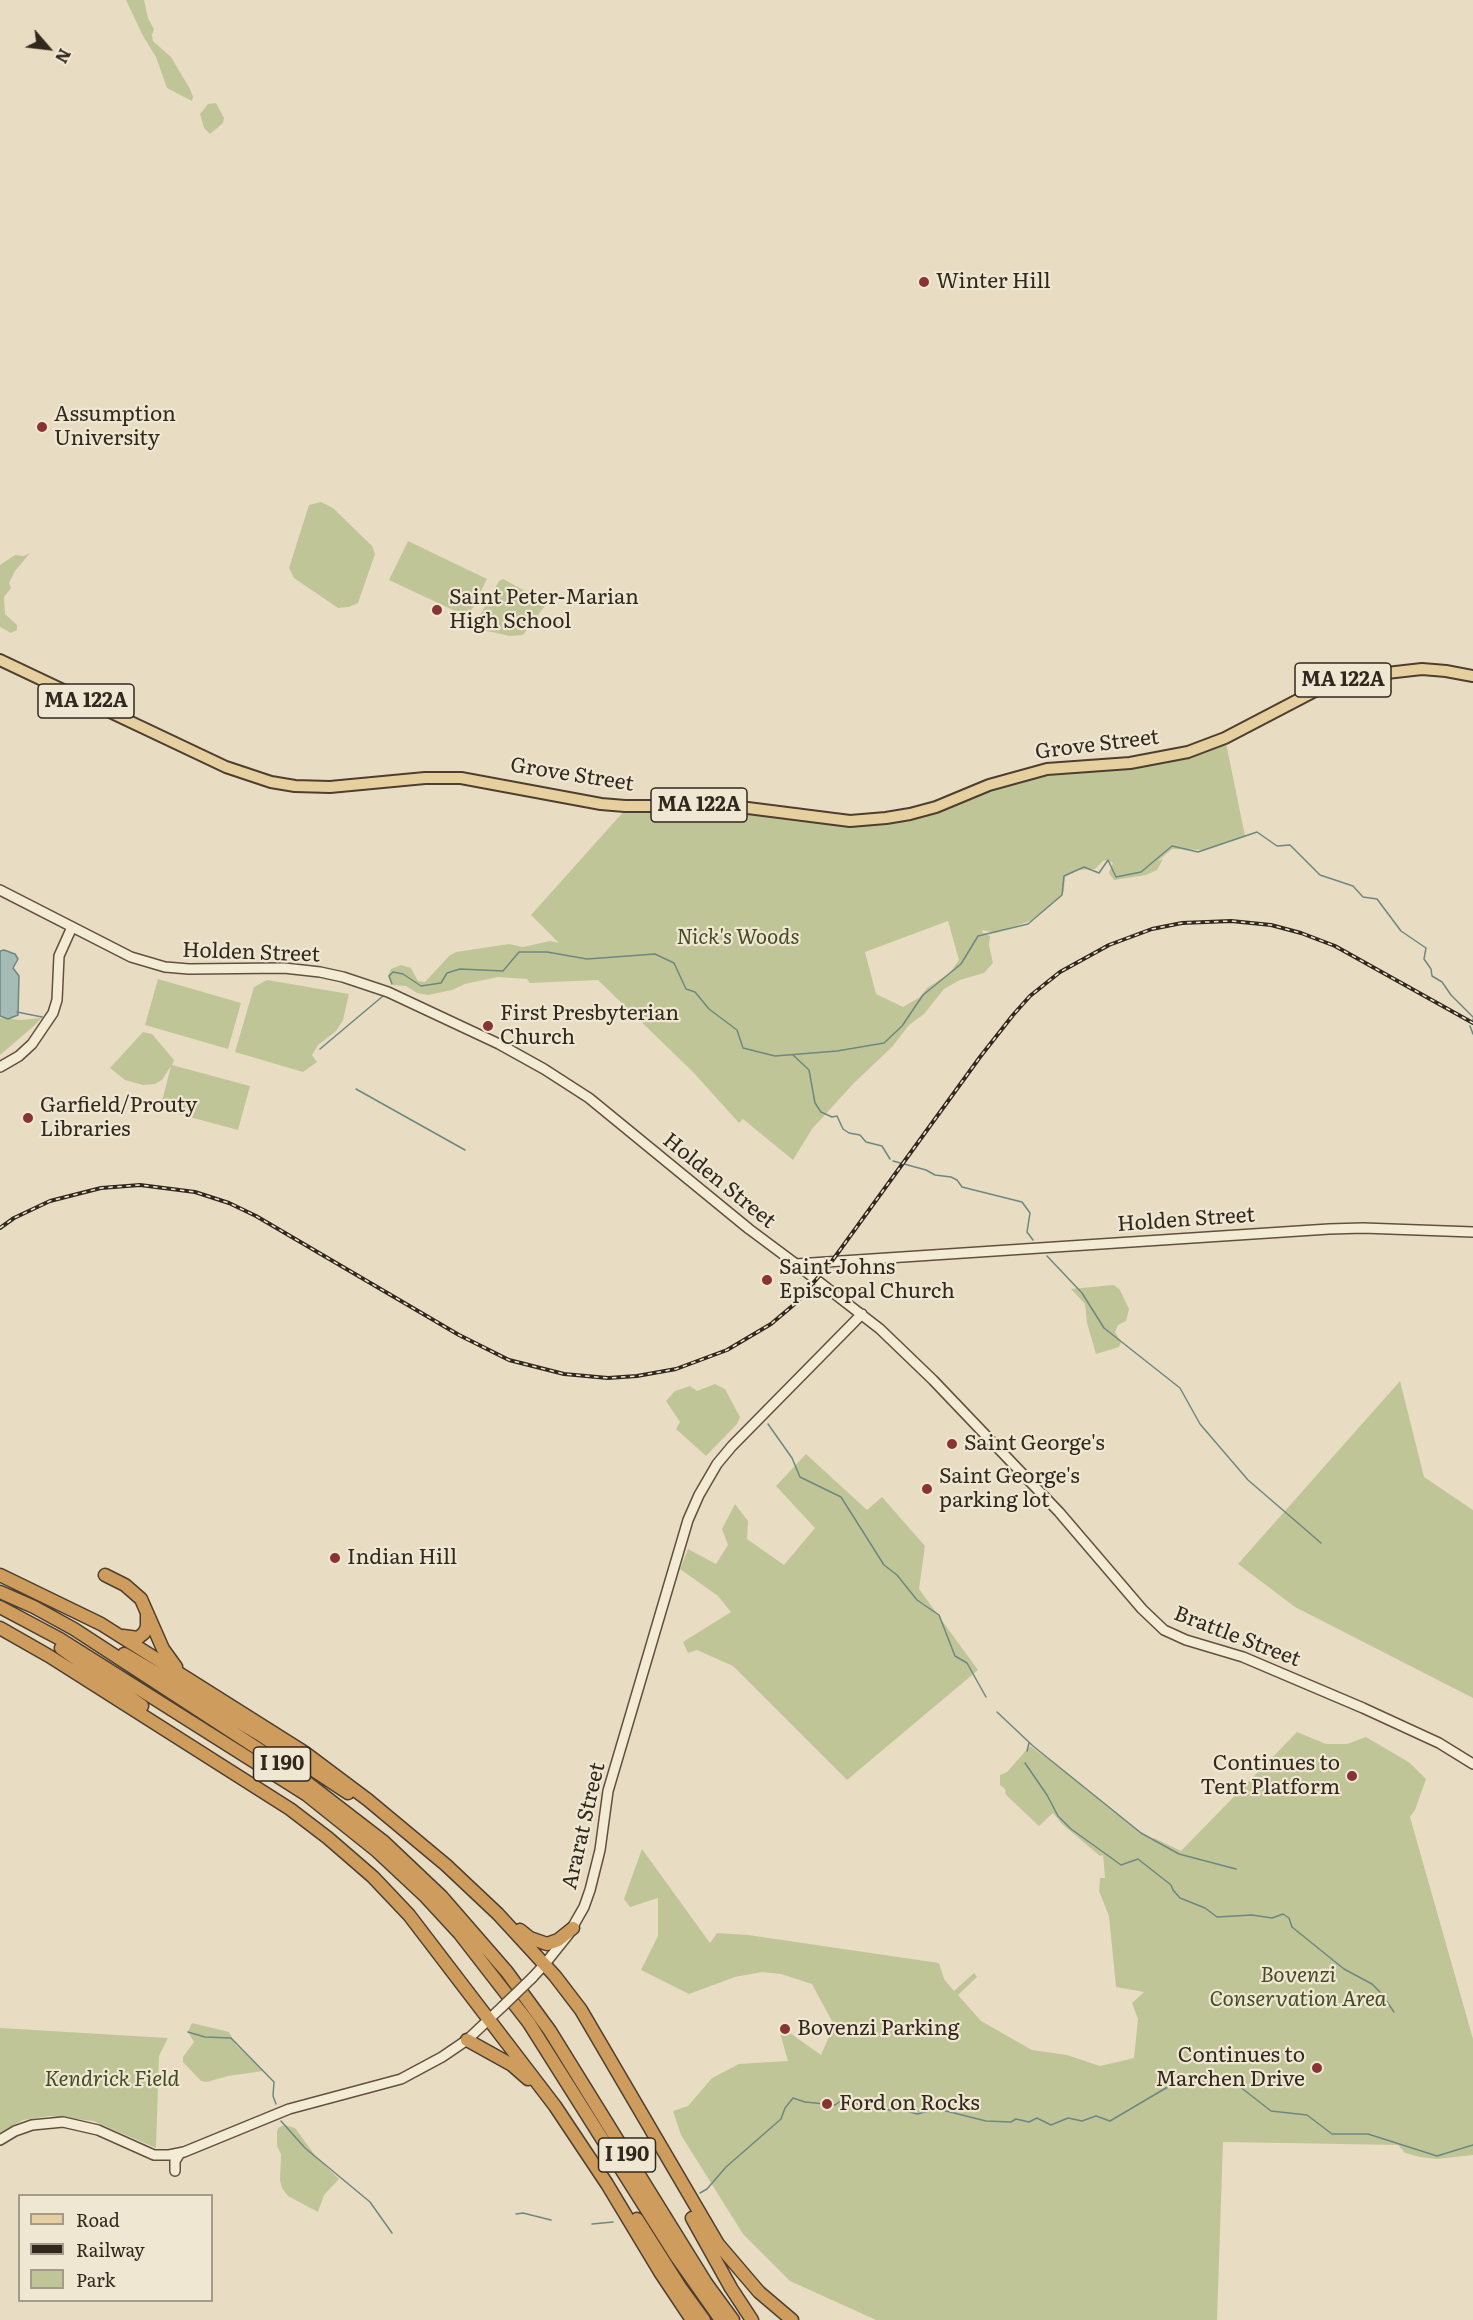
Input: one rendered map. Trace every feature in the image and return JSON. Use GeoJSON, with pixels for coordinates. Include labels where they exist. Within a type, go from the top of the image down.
{"type":"FeatureCollection","features":[{"type":"Feature","properties":{"kind":"highway"},"geometry":{"type":"LineString","coordinates":[[0,1575],[81,1613],[120,1635],[323,1765],[446,1865],[495,1911],[567,1991],[589,2023],[707,2228],[729,2258],[759,2292],[792,2320]]}},
{"type":"Feature","properties":{"kind":"highway"},"geometry":{"type":"LineString","coordinates":[[105,1575],[133,1591],[145,1607],[165,1654],[190,1680]]}},
{"type":"Feature","properties":{"kind":"highway","name":"I 190"},"geometry":{"type":"LineString","coordinates":[[0,1592],[74,1629],[320,1791],[384,1842],[441,1896],[507,1972],[547,2026],[706,2283],[733,2320]]}},
{"type":"Feature","properties":{"kind":"highway","name":"I 190"},"geometry":{"type":"LineString","coordinates":[[0,1607],[18,1615],[107,1668],[307,1795],[385,1858],[424,1895],[465,1940],[530,2023],[676,2256],[721,2320]]}},
{"type":"Feature","properties":{"kind":"highway"},"geometry":{"type":"LineString","coordinates":[[120,1635],[134,1638],[144,1633],[148,1623],[145,1607]]}},
{"type":"Feature","properties":{"kind":"highway"},"geometry":{"type":"LineString","coordinates":[[18,1615],[24,1623],[138,1703],[263,1784],[364,1869],[409,1915],[555,2106],[692,2320]]}},
{"type":"Feature","properties":{"kind":"highway"},"geometry":{"type":"LineString","coordinates":[[0,1628],[250,1783],[319,1830]]}},
{"type":"Feature","properties":{"kind":"highway"},"geometry":{"type":"LineString","coordinates":[[74,1629],[91,1635],[146,1666],[259,1734],[361,1802],[446,1865]]}},
{"type":"Feature","properties":{"kind":"highway"},"geometry":{"type":"LineString","coordinates":[[495,1911],[530,1938],[547,1944],[558,1940],[573,1928]]}},
{"type":"Feature","properties":{"kind":"highway"},"geometry":{"type":"LineString","coordinates":[[467,2040],[522,2072],[543,2097],[555,2106]]}},
{"type":"Feature","properties":{"kind":"highway"},"geometry":{"type":"LineString","coordinates":[[647,2126],[705,2242],[752,2320]]}},
{"type":"Feature","properties":{"kind":"highway"},"geometry":{"type":"LineString","coordinates":[[607,2184],[628,2206],[704,2320]]}},
{"type":"Feature","properties":{"kind":"main road","name":"Grove Street"},"geometry":{"type":"LineString","coordinates":[[0,660],[237,772],[271,782],[330,787],[425,778],[461,778],[602,804],[732,806],[862,820],[918,812],[989,785],[1047,769],[1142,762],[1188,752],[1225,738],[1315,691],[1360,676],[1422,669],[1473,676]]}},
{"type":"Feature","properties":{"kind":"main road","name":"Holden Street"},"geometry":{"type":"LineString","coordinates":[[0,890],[125,955],[165,967],[205,970],[272,968],[308,970],[354,980],[399,997],[518,1054],[569,1084],[758,1237],[796,1264],[1329,1229],[1363,1228],[1473,1233]]}},
{"type":"Feature","properties":{"kind":"main road"},"geometry":{"type":"LineString","coordinates":[[0,1066],[19,1056],[32,1044],[53,1013],[57,1000],[59,956],[72,927]]}},
{"type":"Feature","properties":{"kind":"main road"},"geometry":{"type":"LineString","coordinates":[[814,1278],[815,1270],[825,1262]]}},
{"type":"Feature","properties":{"kind":"main road","name":"Brattle Street"},"geometry":{"type":"LineString","coordinates":[[796,1264],[890,1338],[1059,1512],[1164,1630],[1186,1640],[1221,1649],[1254,1662],[1385,1718],[1439,1743],[1473,1764]]}},
{"type":"Feature","properties":{"kind":"main road","name":"Ararat Street"},"geometry":{"type":"LineString","coordinates":[[0,2140],[32,2125],[63,2122],[105,2132],[154,2155],[180,2153],[295,2107],[401,2079],[467,2040],[489,2020],[544,1965],[573,1928],[584,1907],[600,1850],[608,1791],[688,1520],[696,1501],[717,1464],[732,1446],[862,1314]]}},
{"type":"Feature","properties":{"kind":"main road"},"geometry":{"type":"LineString","coordinates":[[175,2171],[175,2161],[180,2153]]}},
{"type":"Feature","properties":{"kind":"green space"},"geometry":{"type":"Polygon","coordinates":[[[126,0],[144,0],[148,18],[154,29],[153,41],[171,57],[190,89],[192,101],[167,88],[156,57],[126,0]]]}},
{"type":"Feature","properties":{"kind":"green space"},"geometry":{"type":"Polygon","coordinates":[[[216,103],[224,118],[223,123],[210,134],[204,128],[200,114],[208,104],[216,103]]]}},
{"type":"Feature","properties":{"kind":"green space"},"geometry":{"type":"Polygon","coordinates":[[[321,502],[333,508],[372,546],[375,554],[358,603],[349,607],[338,608],[294,578],[289,568],[309,505],[321,502]]]}},
{"type":"Feature","properties":{"kind":"green space"},"geometry":{"type":"Polygon","coordinates":[[[408,541],[487,579],[468,617],[389,580],[408,541]]]}},
{"type":"Feature","properties":{"kind":"green space"},"geometry":{"type":"Polygon","coordinates":[[[30,553],[15,571],[9,583],[11,588],[4,597],[5,614],[17,625],[17,630],[11,633],[0,627],[0,565],[15,555],[24,556],[30,553]]]}},
{"type":"Feature","properties":{"kind":"green space"},"geometry":{"type":"Polygon","coordinates":[[[503,579],[547,603],[523,635],[510,636],[473,628],[499,581],[503,579]]]}},
{"type":"Feature","properties":{"kind":"green space","name":"Nick's Woods"},"geometry":{"type":"Polygon","coordinates":[[[1226,743],[1245,836],[1204,850],[1172,849],[1158,861],[1163,859],[1157,870],[1146,875],[1114,880],[1109,873],[1113,863],[1107,860],[1095,869],[1076,870],[1065,877],[1061,897],[1030,921],[995,933],[983,930],[982,932],[990,936],[989,945],[993,963],[984,973],[960,980],[944,989],[924,1014],[909,1025],[893,1046],[854,1083],[812,1129],[793,1160],[743,1119],[739,1123],[693,1072],[598,980],[530,983],[527,979],[498,977],[428,995],[417,993],[406,986],[393,985],[388,976],[391,969],[401,965],[411,968],[418,981],[425,982],[449,956],[456,952],[509,944],[523,947],[550,941],[559,943],[531,915],[625,810],[681,809],[749,812],[850,825],[1055,773],[1160,764],[1195,755],[1226,743]],[[948,921],[865,952],[876,994],[903,1007],[949,974],[959,960],[948,921]]]}},
{"type":"Feature","properties":{"kind":"green space"},"geometry":{"type":"Polygon","coordinates":[[[158,979],[241,1003],[228,1049],[145,1025],[158,979]]]}},
{"type":"Feature","properties":{"kind":"green space"},"geometry":{"type":"Polygon","coordinates":[[[267,980],[349,994],[343,1020],[336,1031],[318,1045],[312,1055],[317,1062],[303,1072],[235,1052],[254,987],[267,980]]]}},
{"type":"Feature","properties":{"kind":"green space"},"geometry":{"type":"Polygon","coordinates":[[[43,1016],[35,1025],[0,1055],[0,1018],[22,1020],[40,1018],[43,1016]]]}},
{"type":"Feature","properties":{"kind":"green space"},"geometry":{"type":"Polygon","coordinates":[[[143,1032],[152,1034],[174,1060],[172,1065],[250,1086],[238,1130],[160,1109],[171,1066],[162,1080],[155,1084],[143,1085],[125,1080],[110,1068],[143,1032]]]}},
{"type":"Feature","properties":{"kind":"green space"},"geometry":{"type":"Polygon","coordinates":[[[1114,1285],[1120,1290],[1129,1309],[1126,1321],[1118,1325],[1115,1332],[1121,1342],[1119,1347],[1096,1354],[1087,1323],[1085,1304],[1071,1289],[1114,1285]]]}},
{"type":"Feature","properties":{"kind":"green space"},"geometry":{"type":"Polygon","coordinates":[[[1400,1381],[1424,1477],[1473,1510],[1473,1698],[1295,1607],[1238,1564],[1400,1381]]]}},
{"type":"Feature","properties":{"kind":"green space"},"geometry":{"type":"Polygon","coordinates":[[[715,1384],[725,1389],[740,1417],[737,1424],[706,1456],[676,1429],[680,1422],[666,1401],[675,1391],[690,1386],[697,1391],[715,1384]]]}},
{"type":"Feature","properties":{"kind":"green space"},"geometry":{"type":"Polygon","coordinates":[[[806,1454],[867,1510],[882,1497],[925,1546],[919,1589],[978,1670],[847,1780],[733,1666],[697,1650],[688,1653],[683,1642],[731,1612],[718,1596],[680,1569],[688,1549],[716,1564],[728,1545],[722,1529],[735,1504],[748,1521],[747,1539],[784,1565],[815,1528],[776,1486],[806,1454]]]}},
{"type":"Feature","properties":{"kind":"green space","name":"Bovenzi Conservation Area"},"geometry":{"type":"Polygon","coordinates":[[[1297,1732],[1326,1744],[1347,1744],[1366,1737],[1410,1763],[1426,1779],[1415,1810],[1410,1817],[1473,2039],[1473,2155],[1437,2159],[1420,2157],[1405,2153],[1398,2145],[1223,2142],[1217,2320],[876,2320],[790,2281],[743,2234],[681,2135],[673,2111],[688,2106],[712,2078],[739,2064],[788,2061],[780,2033],[790,2033],[821,2055],[834,2025],[812,1984],[781,1974],[762,1972],[735,1977],[689,1994],[641,1970],[658,1936],[658,1898],[630,1907],[624,1899],[642,1849],[710,1943],[717,1933],[748,1935],[939,1963],[944,1979],[954,1991],[974,1973],[977,1977],[958,1995],[981,2021],[1032,2050],[1067,2055],[1100,2066],[1134,2058],[1138,2019],[1132,2003],[1144,1992],[1116,1987],[1109,1916],[1099,1891],[1100,1878],[1105,1878],[1103,1855],[1100,1856],[1062,1824],[1053,1813],[1039,1826],[1006,1795],[1005,1789],[1000,1785],[1000,1775],[1007,1772],[1030,1746],[1151,1840],[1154,1838],[1181,1851],[1297,1732]]]}},
{"type":"Feature","properties":{"kind":"green space"},"geometry":{"type":"Polygon","coordinates":[[[192,2023],[229,2032],[236,2045],[263,2071],[228,2076],[207,2082],[201,2081],[183,2062],[183,2057],[194,2042],[188,2032],[192,2023]]]}},
{"type":"Feature","properties":{"kind":"green space","name":"Kendrick Field"},"geometry":{"type":"Polygon","coordinates":[[[0,2028],[168,2038],[159,2056],[156,2148],[93,2121],[50,2116],[23,2120],[0,2133],[0,2028]]]}},
{"type":"Feature","properties":{"kind":"green space"},"geometry":{"type":"Polygon","coordinates":[[[284,2125],[295,2128],[317,2158],[339,2179],[324,2195],[318,2212],[288,2196],[282,2188],[281,2154],[277,2146],[277,2132],[278,2128],[284,2125]]]}},
{"type":"Feature","properties":{"kind":"water"},"geometry":{"type":"Polygon","coordinates":[[[0,951],[15,954],[18,959],[13,968],[19,976],[18,1015],[8,1019],[0,1016],[0,951]]]}},
{"type":"Feature","properties":{"kind":"waterway"},"geometry":{"type":"LineString","coordinates":[[392,984],[389,976],[393,972],[403,974],[421,986],[441,983],[447,973],[460,969],[503,971],[519,952],[547,952],[587,959],[655,954],[674,963],[686,989],[695,992],[709,1009],[737,1030],[743,1048],[775,1056],[837,1051],[884,1043],[902,1026],[923,995],[961,964],[978,936],[1028,924],[1062,895],[1064,876],[1084,867],[1099,873],[1108,860],[1116,877],[1141,872],[1172,846],[1198,852],[1257,832],[1277,846],[1290,845],[1320,875],[1353,886],[1363,897],[1377,899],[1401,931],[1426,948],[1424,959],[1431,969],[1432,976],[1442,982],[1451,995],[1473,1017]]}},
{"type":"Feature","properties":{"kind":"waterway"},"geometry":{"type":"LineString","coordinates":[[320,1049],[383,996]]}},
{"type":"Feature","properties":{"kind":"waterway"},"geometry":{"type":"LineString","coordinates":[[17,1012],[42,1017]]}},
{"type":"Feature","properties":{"kind":"waterway"},"geometry":{"type":"LineString","coordinates":[[1470,1026],[1473,1034]]}},
{"type":"Feature","properties":{"kind":"waterway"},"geometry":{"type":"LineString","coordinates":[[793,1055],[809,1070],[815,1103],[821,1112],[832,1117],[837,1116],[843,1129],[849,1133],[860,1135],[866,1142],[882,1146],[890,1159]]}},
{"type":"Feature","properties":{"kind":"waterway"},"geometry":{"type":"LineString","coordinates":[[356,1089],[465,1150]]}},
{"type":"Feature","properties":{"kind":"waterway"},"geometry":{"type":"LineString","coordinates":[[893,1161],[926,1170],[935,1175],[951,1177],[957,1180],[962,1187],[1022,1202],[1030,1213],[1027,1232],[1033,1240]]}},
{"type":"Feature","properties":{"kind":"waterway"},"geometry":{"type":"LineString","coordinates":[[1047,1256],[1082,1293],[1104,1328],[1180,1388],[1200,1424],[1248,1480],[1321,1543]]}},
{"type":"Feature","properties":{"kind":"waterway"},"geometry":{"type":"LineString","coordinates":[[768,1424],[792,1458],[800,1477],[841,1497],[884,1565],[897,1575],[917,1600],[939,1615],[955,1656],[967,1663],[986,1697]]}},
{"type":"Feature","properties":{"kind":"waterway"},"geometry":{"type":"LineString","coordinates":[[997,1712],[1033,1746],[1141,1833],[1179,1854],[1236,1869]]}},
{"type":"Feature","properties":{"kind":"waterway"},"geometry":{"type":"LineString","coordinates":[[1027,1751],[1029,1743]]}},
{"type":"Feature","properties":{"kind":"waterway"},"geometry":{"type":"LineString","coordinates":[[1025,1763],[1058,1816],[1071,1829],[1121,1865],[1138,1859],[1171,1885],[1180,1898],[1205,1908],[1217,1917],[1252,1915],[1272,1918],[1283,1914],[1289,1918],[1292,1927],[1344,1969],[1372,1984],[1394,2012]]}},
{"type":"Feature","properties":{"kind":"waterway"},"geometry":{"type":"LineString","coordinates":[[188,2032],[205,2037],[231,2038],[274,2082],[273,2096],[276,2104]]}},
{"type":"Feature","properties":{"kind":"waterway"},"geometry":{"type":"LineString","coordinates":[[700,2193],[781,2119],[785,2108],[793,2098],[805,2102],[835,2105],[848,2096],[861,2107],[904,2110],[917,2114],[938,2109],[986,2121],[1011,2122],[1016,2119],[1029,2122],[1037,2118],[1051,2125],[1068,2118],[1082,2121],[1096,2116],[1110,2121],[1166,2088],[1194,2079],[1239,2086],[1271,2111],[1307,2115],[1332,2134],[1368,2134],[1437,2156],[1473,2145]]}},
{"type":"Feature","properties":{"kind":"waterway"},"geometry":{"type":"LineString","coordinates":[[281,2121],[305,2148],[370,2202],[392,2233]]}},
{"type":"Feature","properties":{"kind":"waterway"},"geometry":{"type":"LineString","coordinates":[[516,2214],[523,2213],[551,2220]]}},
{"type":"Feature","properties":{"kind":"waterway"},"geometry":{"type":"LineString","coordinates":[[592,2224],[613,2222]]}},
{"type":"Feature","properties":{"kind":"railway"},"geometry":{"type":"LineString","coordinates":[[0,1228],[14,1218],[50,1201],[101,1188],[140,1185],[195,1192],[229,1203],[256,1216],[459,1335],[509,1360],[564,1374],[608,1378],[637,1376],[676,1369],[727,1350],[771,1324],[797,1302],[832,1261],[1013,1015],[1030,996],[1060,972],[1109,945],[1152,929],[1182,923],[1231,921],[1271,925],[1335,946],[1473,1023]]}},
{"type":"Feature","properties":{"kind":"place","name":"Winter Hill"},"geometry":{"type":"Point","coordinates":[924,282]}},
{"type":"Feature","properties":{"kind":"place","name":"Assumption University"},"geometry":{"type":"Point","coordinates":[42,427]}},
{"type":"Feature","properties":{"kind":"place","name":"Saint Peter-Marian High School"},"geometry":{"type":"Point","coordinates":[437,610]}},
{"type":"Feature","properties":{"kind":"place","name":"First Presbyterian Church"},"geometry":{"type":"Point","coordinates":[488,1026]}},
{"type":"Feature","properties":{"kind":"place","name":"Garfield/Prouty Libraries"},"geometry":{"type":"Point","coordinates":[28,1118]}},
{"type":"Feature","properties":{"kind":"place","name":"Saint Johns Episcopal Church"},"geometry":{"type":"Point","coordinates":[767,1280]}},
{"type":"Feature","properties":{"kind":"place","name":"Saint George's"},"geometry":{"type":"Point","coordinates":[952,1444]}},
{"type":"Feature","properties":{"kind":"place","name":"Saint George's parking lot"},"geometry":{"type":"Point","coordinates":[927,1489]}},
{"type":"Feature","properties":{"kind":"place","name":"Indian Hill"},"geometry":{"type":"Point","coordinates":[335,1558]}},
{"type":"Feature","properties":{"kind":"place","name":"Continues to Tent Platform"},"geometry":{"type":"Point","coordinates":[1352,1776]}},
{"type":"Feature","properties":{"kind":"place","name":"Bovenzi Parking"},"geometry":{"type":"Point","coordinates":[785,2029]}},
{"type":"Feature","properties":{"kind":"place","name":"Continues to Marchen Drive"},"geometry":{"type":"Point","coordinates":[1317,2068]}},
{"type":"Feature","properties":{"kind":"place","name":"Ford on Rocks"},"geometry":{"type":"Point","coordinates":[827,2104]}}]}
